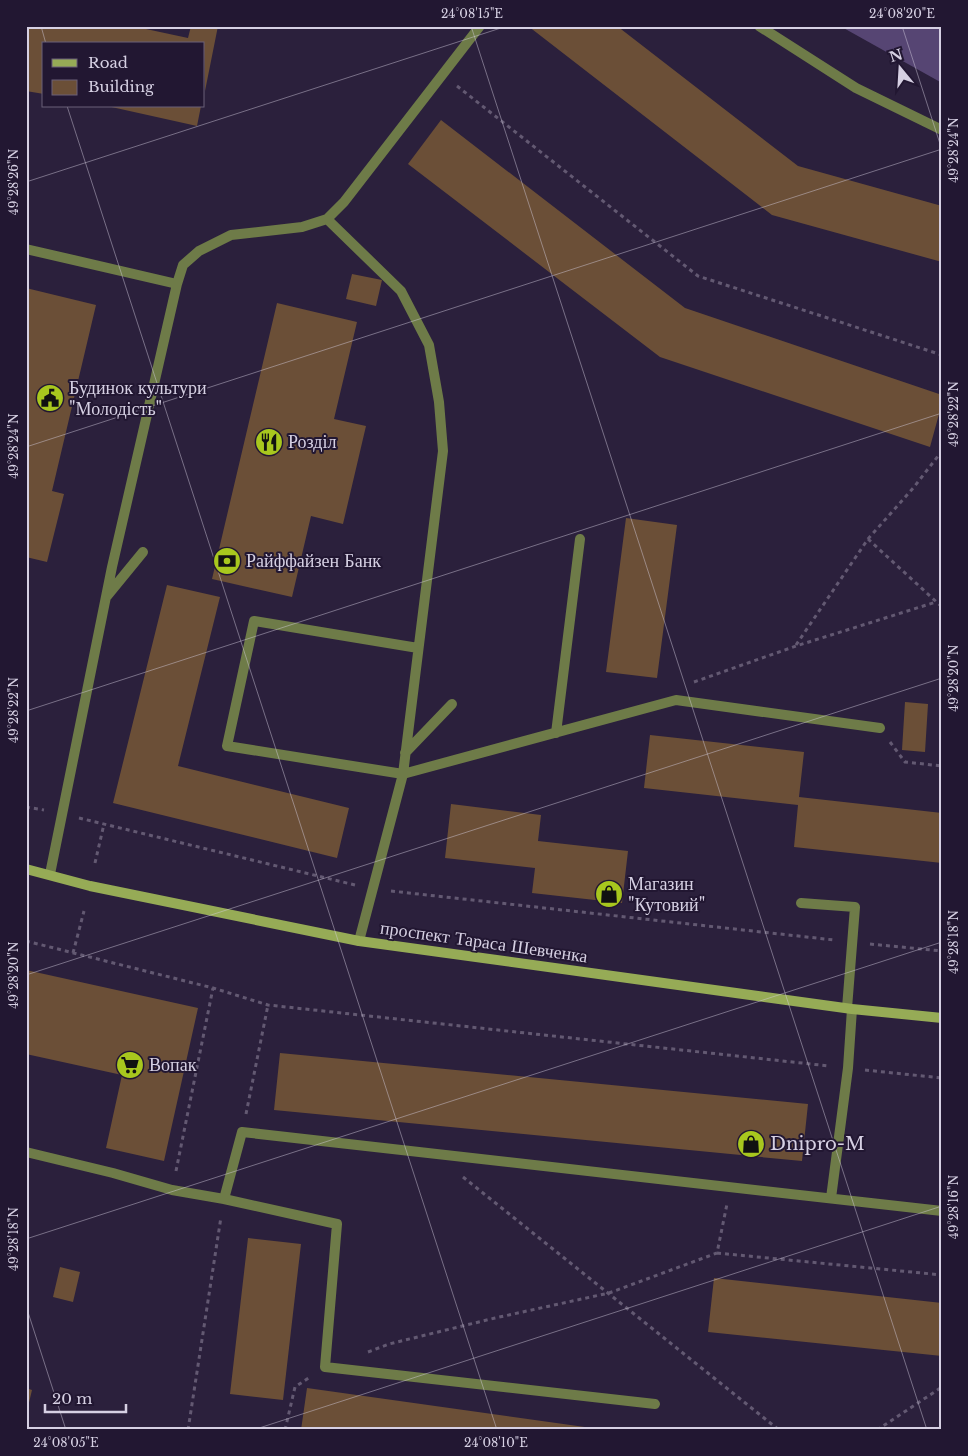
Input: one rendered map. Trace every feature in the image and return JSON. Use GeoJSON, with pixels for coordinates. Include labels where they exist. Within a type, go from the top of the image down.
{"type":"FeatureCollection","features":[{"type":"Feature","properties":{"kind":"street"},"geometry":{"type":"LineString","coordinates":[[50,874],[106,597],[177,284],[183,265],[199,251],[231,235],[302,228],[327,219],[344,202],[480,26]]}},
{"type":"Feature","properties":{"kind":"street"},"geometry":{"type":"LineString","coordinates":[[759,26],[856,88],[942,130]]}},
{"type":"Feature","properties":{"kind":"street"},"geometry":{"type":"LineString","coordinates":[[327,219],[400,291],[429,345],[439,402],[443,451],[402,774],[358,941]]}},
{"type":"Feature","properties":{"kind":"street"},"geometry":{"type":"LineString","coordinates":[[26,249],[177,284]]}},
{"type":"Feature","properties":{"kind":"street"},"geometry":{"type":"LineString","coordinates":[[556,733],[580,539]]}},
{"type":"Feature","properties":{"kind":"street"},"geometry":{"type":"LineString","coordinates":[[106,597],[143,552]]}},
{"type":"Feature","properties":{"kind":"street"},"geometry":{"type":"LineString","coordinates":[[418,648],[254,621],[227,746],[402,774],[676,700],[880,728]]}},
{"type":"Feature","properties":{"kind":"street"},"geometry":{"type":"LineString","coordinates":[[405,753],[452,704]]}},
{"type":"Feature","properties":{"kind":"street","name":"проспект Тараса Шевченка"},"geometry":{"type":"LineString","coordinates":[[26,869],[90,886],[358,941],[849,1008],[942,1018]]}},
{"type":"Feature","properties":{"kind":"street"},"geometry":{"type":"LineString","coordinates":[[801,903],[855,907],[849,1008],[848,1068],[831,1198]]}},
{"type":"Feature","properties":{"kind":"street"},"geometry":{"type":"LineString","coordinates":[[224,1199],[242,1132],[942,1211]]}},
{"type":"Feature","properties":{"kind":"street"},"geometry":{"type":"LineString","coordinates":[[26,1152],[113,1173],[172,1190],[224,1199],[337,1224],[324,1367],[655,1404]]}},
{"type":"Feature","properties":{"kind":"path"},"geometry":{"type":"LineString","coordinates":[[443,74],[698,276],[942,355]]}},
{"type":"Feature","properties":{"kind":"path"},"geometry":{"type":"LineString","coordinates":[[796,646],[868,539],[914,487],[942,451]]}},
{"type":"Feature","properties":{"kind":"path"},"geometry":{"type":"LineString","coordinates":[[868,539],[942,607]]}},
{"type":"Feature","properties":{"kind":"path"},"geometry":{"type":"LineString","coordinates":[[676,700],[693,683],[796,646],[936,602]]}},
{"type":"Feature","properties":{"kind":"path"},"geometry":{"type":"LineString","coordinates":[[880,728],[905,762],[942,766]]}},
{"type":"Feature","properties":{"kind":"path"},"geometry":{"type":"LineString","coordinates":[[62,814],[372,889],[942,951]]}},
{"type":"Feature","properties":{"kind":"path"},"geometry":{"type":"LineString","coordinates":[[95,863],[104,824]]}},
{"type":"Feature","properties":{"kind":"path"},"geometry":{"type":"LineString","coordinates":[[73,953],[84,911]]}},
{"type":"Feature","properties":{"kind":"path"},"geometry":{"type":"LineString","coordinates":[[26,941],[213,988],[268,1005],[942,1078]]}},
{"type":"Feature","properties":{"kind":"path"},"geometry":{"type":"LineString","coordinates":[[172,1190],[213,988]]}},
{"type":"Feature","properties":{"kind":"path"},"geometry":{"type":"LineString","coordinates":[[242,1132],[268,1005]]}},
{"type":"Feature","properties":{"kind":"path"},"geometry":{"type":"LineString","coordinates":[[433,1154],[778,1430]]}},
{"type":"Feature","properties":{"kind":"path"},"geometry":{"type":"LineString","coordinates":[[717,1253],[730,1186]]}},
{"type":"Feature","properties":{"kind":"path"},"geometry":{"type":"LineString","coordinates":[[188,1430],[224,1199]]}},
{"type":"Feature","properties":{"kind":"path"},"geometry":{"type":"LineString","coordinates":[[362,1354],[409,1340],[609,1293],[717,1253],[942,1275]]}},
{"type":"Feature","properties":{"kind":"path"},"geometry":{"type":"LineString","coordinates":[[284,1430],[295,1387],[324,1367]]}},
{"type":"Feature","properties":{"kind":"path"},"geometry":{"type":"LineString","coordinates":[[877,1430],[942,1387]]}},
{"type":"Feature","properties":{"kind":"shaded area"},"geometry":{"type":"Polygon","coordinates":[[[840,26],[942,26],[942,83],[840,26]]]}},
{"type":"Feature","properties":{"kind":"building"},"geometry":{"type":"Polygon","coordinates":[[[26,26],[132,26],[188,38],[191,26],[218,26],[205,91],[205,42],[42,42],[42,94],[26,91],[26,26]]]}},
{"type":"Feature","properties":{"kind":"building"},"geometry":{"type":"Polygon","coordinates":[[[528,26],[617,26],[798,166],[942,206],[942,262],[772,215],[528,26]]]}},
{"type":"Feature","properties":{"kind":"building"},"geometry":{"type":"Polygon","coordinates":[[[116,108],[201,108],[197,126],[116,108]]]}},
{"type":"Feature","properties":{"kind":"building"},"geometry":{"type":"Polygon","coordinates":[[[441,120],[685,308],[942,395],[942,403],[930,447],[660,357],[408,164],[441,120]]]}},
{"type":"Feature","properties":{"kind":"building"},"geometry":{"type":"Polygon","coordinates":[[[352,274],[382,280],[376,306],[346,299],[352,274]]]}},
{"type":"Feature","properties":{"kind":"building","name":"Будинок культури \"Молодість\""},"geometry":{"type":"Polygon","coordinates":[[[26,288],[96,305],[52,491],[64,494],[47,562],[26,557],[26,288]]]}},
{"type":"Feature","properties":{"kind":"building"},"geometry":{"type":"Polygon","coordinates":[[[277,303],[357,322],[334,419],[366,426],[343,524],[311,516],[292,597],[212,579],[277,303]]]}},
{"type":"Feature","properties":{"kind":"building"},"geometry":{"type":"Polygon","coordinates":[[[626,518],[677,525],[657,678],[606,672],[626,518]]]}},
{"type":"Feature","properties":{"kind":"building"},"geometry":{"type":"Polygon","coordinates":[[[167,585],[220,597],[178,766],[349,808],[337,858],[113,803],[167,585]]]}},
{"type":"Feature","properties":{"kind":"building"},"geometry":{"type":"Polygon","coordinates":[[[905,702],[928,704],[925,752],[902,750],[905,702]]]}},
{"type":"Feature","properties":{"kind":"building"},"geometry":{"type":"Polygon","coordinates":[[[650,735],[804,752],[799,797],[942,813],[942,863],[794,847],[798,805],[644,788],[650,735]]]}},
{"type":"Feature","properties":{"kind":"building"},"geometry":{"type":"Polygon","coordinates":[[[451,804],[541,815],[538,841],[628,851],[622,903],[532,893],[535,868],[445,858],[451,804]]]}},
{"type":"Feature","properties":{"kind":"building","name":"Вопак"},"geometry":{"type":"Polygon","coordinates":[[[26,970],[198,1008],[164,1161],[106,1148],[122,1075],[26,1054],[26,970]]]}},
{"type":"Feature","properties":{"kind":"building"},"geometry":{"type":"Polygon","coordinates":[[[280,1053],[808,1104],[802,1161],[274,1110],[280,1053]]]}},
{"type":"Feature","properties":{"kind":"building"},"geometry":{"type":"Polygon","coordinates":[[[248,1238],[301,1244],[283,1400],[230,1394],[248,1238]]]}},
{"type":"Feature","properties":{"kind":"building"},"geometry":{"type":"Polygon","coordinates":[[[60,1267],[80,1272],[73,1302],[53,1297],[60,1267]]]}},
{"type":"Feature","properties":{"kind":"building"},"geometry":{"type":"Polygon","coordinates":[[[714,1278],[942,1303],[942,1356],[708,1332],[714,1278]]]}},
{"type":"Feature","properties":{"kind":"building"},"geometry":{"type":"Polygon","coordinates":[[[26,1388],[32,1390],[27,1411],[26,1411],[26,1388]]]}},
{"type":"Feature","properties":{"kind":"building"},"geometry":{"type":"Polygon","coordinates":[[[307,1388],[599,1429],[599,1430],[301,1430],[307,1388]]]}},
{"type":"Feature","properties":{"kind":"place","name":"Будинок культури \"Молодість\""},"geometry":{"type":"Point","coordinates":[50,398]}},
{"type":"Feature","properties":{"kind":"place","name":"Розділ"},"geometry":{"type":"Point","coordinates":[269,442]}},
{"type":"Feature","properties":{"kind":"place","name":"Райффайзен Банк"},"geometry":{"type":"Point","coordinates":[227,561]}},
{"type":"Feature","properties":{"kind":"place","name":"Магазин \"Кутовий\""},"geometry":{"type":"Point","coordinates":[609,894]}},
{"type":"Feature","properties":{"kind":"place","name":"Вопак"},"geometry":{"type":"Point","coordinates":[130,1065]}},
{"type":"Feature","properties":{"kind":"place","name":"Dnipro-M"},"geometry":{"type":"Point","coordinates":[751,1144]}}]}
